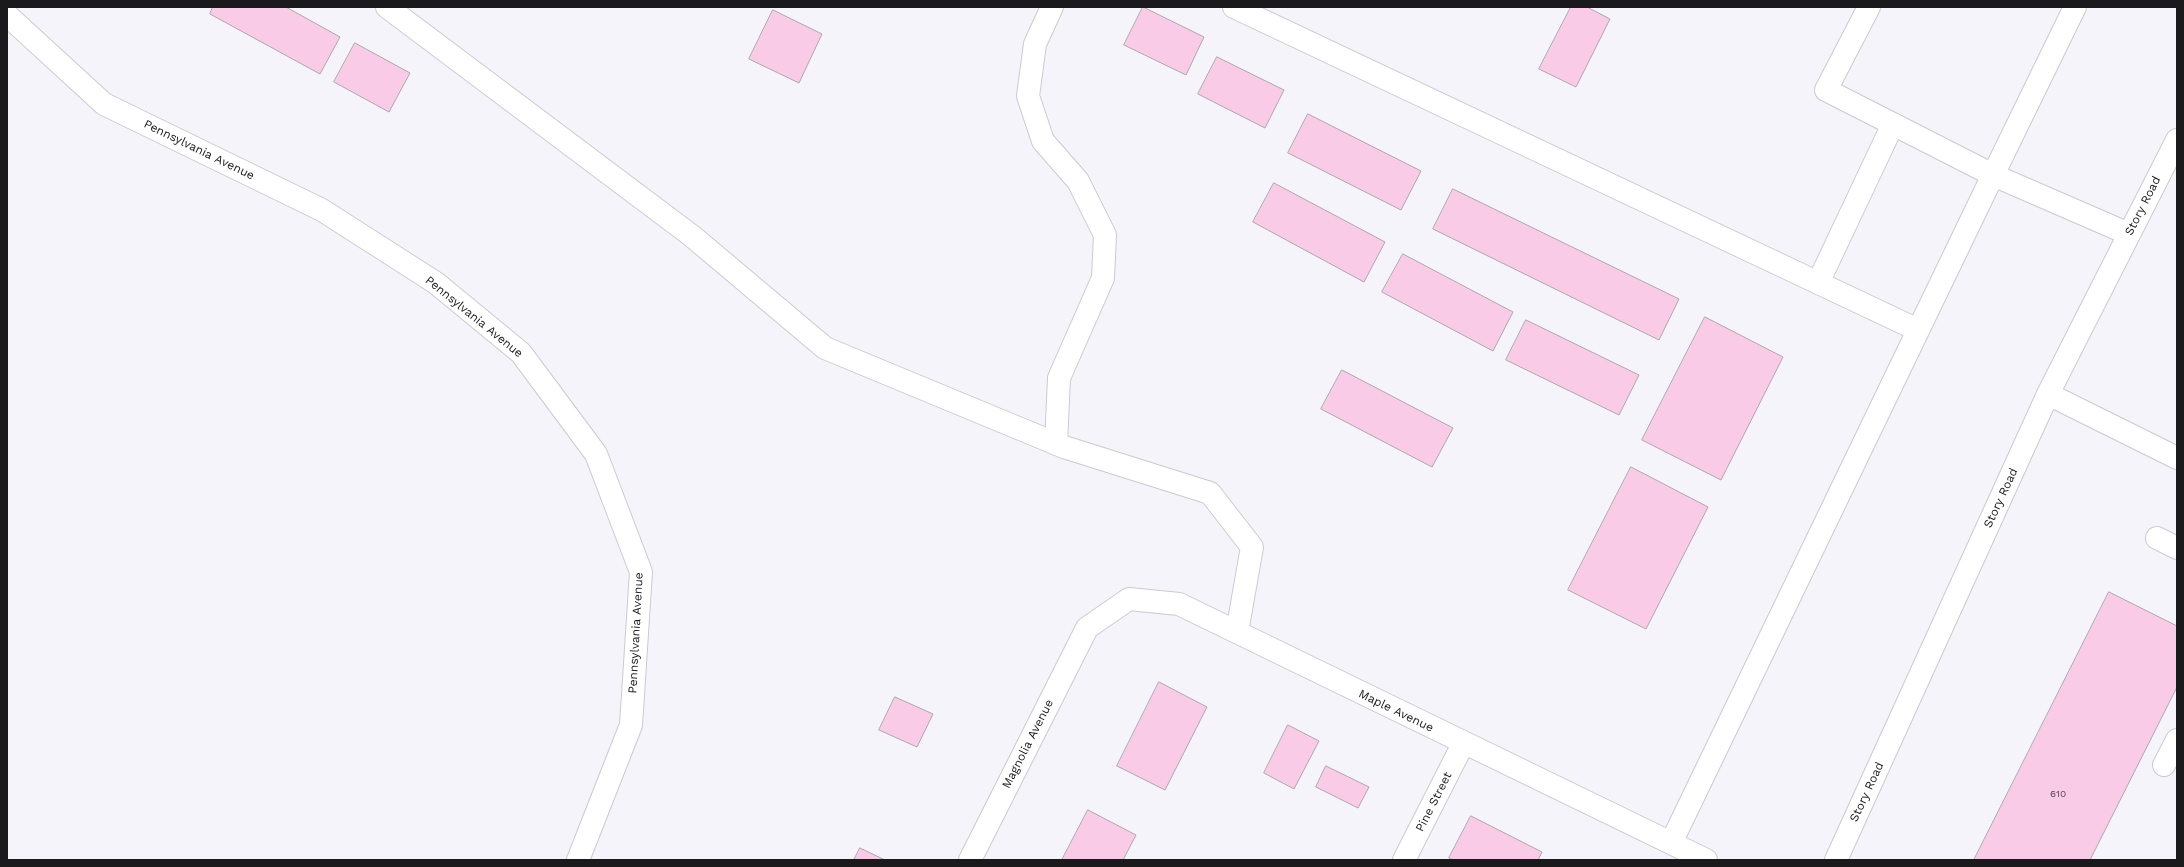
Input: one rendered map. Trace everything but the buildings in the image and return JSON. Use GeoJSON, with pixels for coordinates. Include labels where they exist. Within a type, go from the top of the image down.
{"type":"FeatureCollection","features":[{"type":"Feature","properties":{"kind":"street"},"geometry":{"type":"LineString","coordinates":[[387,7],[692,236],[824,348],[1056,444],[1210,493],[1252,547],[1237,632]]}},
{"type":"Feature","properties":{"kind":"street"},"geometry":{"type":"LineString","coordinates":[[1052,7],[1035,44],[1028,96],[1043,141],[1078,181],[1105,236],[1103,278],[1060,378],[1056,444]]}},
{"type":"Feature","properties":{"kind":"street"},"geometry":{"type":"LineString","coordinates":[[1234,7],[1918,330]]}},
{"type":"Feature","properties":{"kind":"street"},"geometry":{"type":"LineString","coordinates":[[1868,7],[1826,90],[1993,175],[2129,234]]}},
{"type":"Feature","properties":{"kind":"street"},"geometry":{"type":"LineString","coordinates":[[1671,843],[2075,7]]}},
{"type":"Feature","properties":{"kind":"street","name":"Pennsylvania Avenue"},"geometry":{"type":"LineString","coordinates":[[7,15],[104,104],[322,210],[436,283],[521,353],[596,454],[641,572],[631,725],[578,860]]}},
{"type":"Feature","properties":{"kind":"street"},"geometry":{"type":"LineString","coordinates":[[1818,283],[1893,124]]}},
{"type":"Feature","properties":{"kind":"street","name":"Story Road"},"geometry":{"type":"LineString","coordinates":[[1836,860],[2048,394],[2177,140]]}},
{"type":"Feature","properties":{"kind":"street"},"geometry":{"type":"LineString","coordinates":[[2048,394],[2177,458]]}},
{"type":"Feature","properties":{"kind":"street"},"geometry":{"type":"LineString","coordinates":[[2157,538],[2177,548]]}},
{"type":"Feature","properties":{"kind":"street","name":"Maple Avenue"},"geometry":{"type":"LineString","coordinates":[[1087,628],[1128,599],[1179,604],[1463,744],[1706,860]]}},
{"type":"Feature","properties":{"kind":"street","name":"Magnolia Avenue"},"geometry":{"type":"LineString","coordinates":[[970,860],[1087,628]]}},
{"type":"Feature","properties":{"kind":"street"},"geometry":{"type":"LineString","coordinates":[[2164,765],[2177,740]]}},
{"type":"Feature","properties":{"kind":"street","name":"Pine Street"},"geometry":{"type":"LineString","coordinates":[[1404,860],[1463,744]]}}]}
